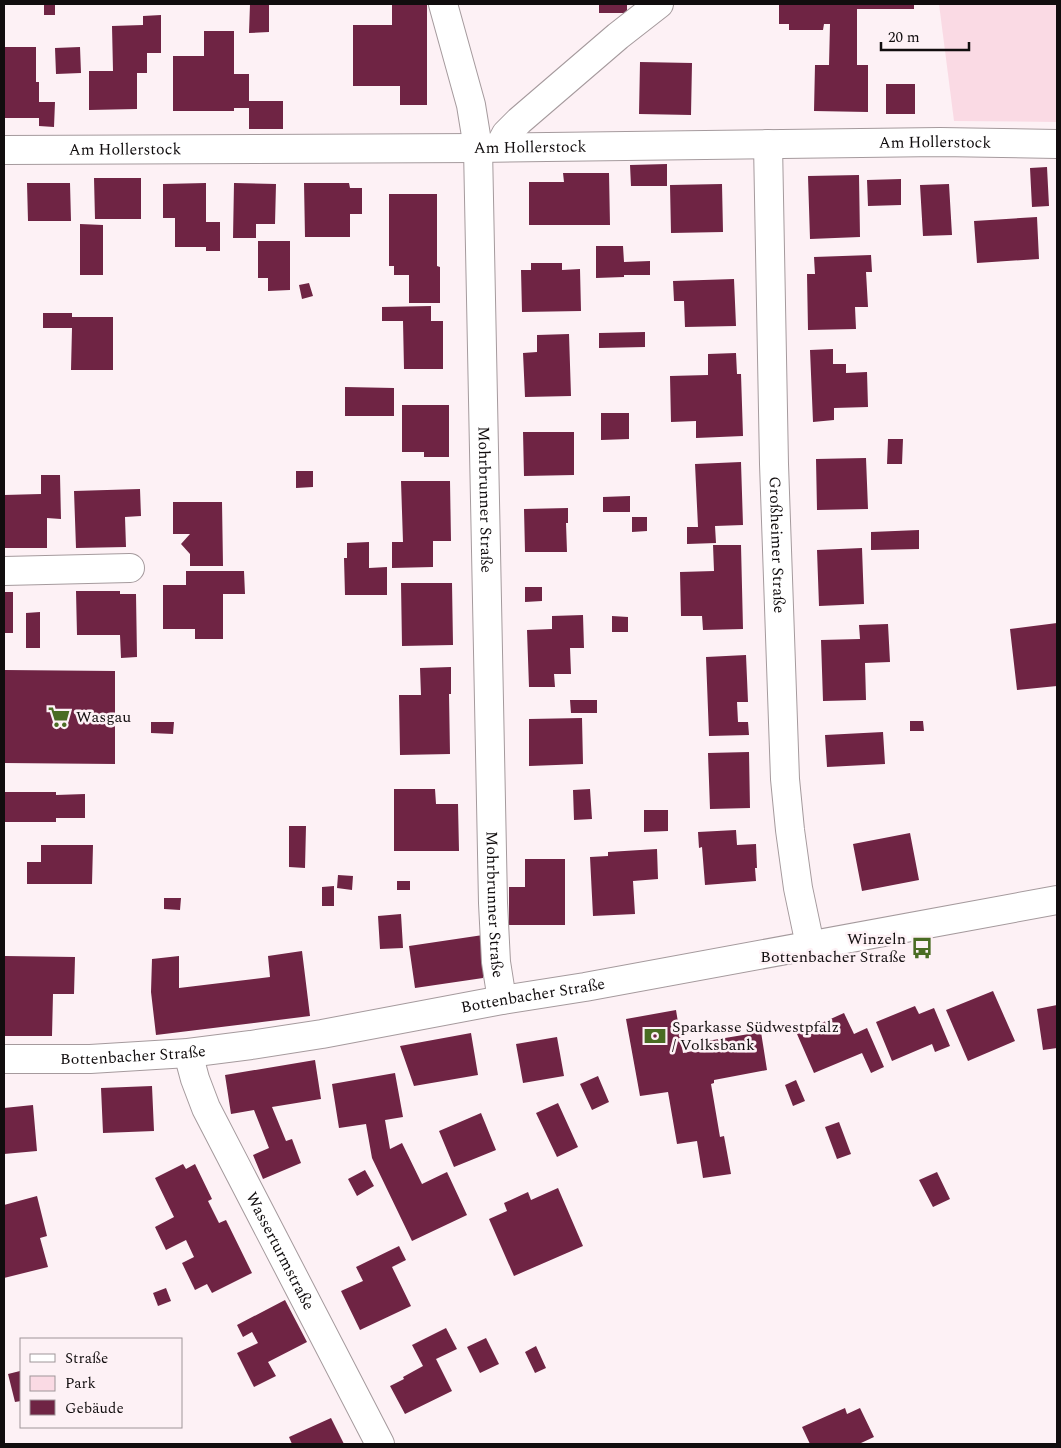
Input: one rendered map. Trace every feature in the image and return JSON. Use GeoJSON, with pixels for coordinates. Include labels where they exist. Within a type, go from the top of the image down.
{"type":"FeatureCollection","features":[{"type":"Feature","properties":{"kind":"street","name":"Mohrbrunner Straße"},"geometry":{"type":"LineString","coordinates":[[443,4],[470,105],[488,148],[493,903],[496,962],[502,1000]]}},
{"type":"Feature","properties":{"kind":"street"},"geometry":{"type":"LineString","coordinates":[[488,148],[618,36],[659,4]]}},
{"type":"Feature","properties":{"kind":"street","name":"Am Hollerstock"},"geometry":{"type":"LineString","coordinates":[[4,150],[488,148],[940,142],[1057,144]]}},
{"type":"Feature","properties":{"kind":"street","name":"Großheimer Straße"},"geometry":{"type":"LineString","coordinates":[[768,144],[774,464],[785,779],[798,888],[810,945]]}},
{"type":"Feature","properties":{"kind":"street"},"geometry":{"type":"LineString","coordinates":[[4,571],[130,568]]}},
{"type":"Feature","properties":{"kind":"street","name":"Bottenbacher Straße"},"geometry":{"type":"LineString","coordinates":[[4,1059],[90,1059],[188,1053],[251,1045],[585,987],[1057,900]]}},
{"type":"Feature","properties":{"kind":"street","name":"Wasserturmstraße"},"geometry":{"type":"LineString","coordinates":[[188,1053],[206,1108],[380,1444]]}},
{"type":"Feature","properties":{"kind":"green space"},"geometry":{"type":"Polygon","coordinates":[[[939,4],[1057,4],[1057,122],[954,121],[939,4]]]}},
{"type":"Feature","properties":{"kind":"building"},"geometry":{"type":"Polygon","coordinates":[[[44,4],[55,4],[55,15],[44,15],[44,4]]]}},
{"type":"Feature","properties":{"kind":"building"},"geometry":{"type":"Polygon","coordinates":[[[250,4],[269,4],[269,32],[249,33],[250,4]]]}},
{"type":"Feature","properties":{"kind":"building"},"geometry":{"type":"Polygon","coordinates":[[[392,4],[427,4],[427,105],[400,105],[400,86],[353,86],[353,25],[392,25],[392,4]]]}},
{"type":"Feature","properties":{"kind":"building"},"geometry":{"type":"Polygon","coordinates":[[[599,4],[627,4],[627,13],[599,13],[599,4]]]}},
{"type":"Feature","properties":{"kind":"building"},"geometry":{"type":"Polygon","coordinates":[[[779,4],[914,4],[914,9],[857,9],[857,65],[868,65],[868,112],[814,111],[815,65],[829,65],[830,24],[824,24],[823,30],[789,30],[789,24],[779,24],[779,4]]]}},
{"type":"Feature","properties":{"kind":"building"},"geometry":{"type":"Polygon","coordinates":[[[161,15],[161,53],[147,53],[147,73],[137,73],[137,109],[89,110],[89,71],[113,71],[112,26],[143,25],[143,16],[161,15]]]}},
{"type":"Feature","properties":{"kind":"building"},"geometry":{"type":"Polygon","coordinates":[[[204,31],[234,31],[234,74],[249,74],[249,101],[283,101],[283,129],[249,129],[249,108],[234,108],[234,111],[173,111],[173,56],[204,56],[204,31]]]}},
{"type":"Feature","properties":{"kind":"building"},"geometry":{"type":"Polygon","coordinates":[[[4,47],[36,47],[36,82],[39,82],[39,102],[55,102],[54,127],[39,126],[39,118],[4,118],[4,47]]]}},
{"type":"Feature","properties":{"kind":"building"},"geometry":{"type":"Polygon","coordinates":[[[80,47],[81,73],[56,74],[55,48],[80,47]]]}},
{"type":"Feature","properties":{"kind":"building"},"geometry":{"type":"Polygon","coordinates":[[[640,62],[692,63],[691,115],[639,114],[640,62]]]}},
{"type":"Feature","properties":{"kind":"building"},"geometry":{"type":"Polygon","coordinates":[[[886,84],[915,84],[915,114],[886,114],[886,84]]]}},
{"type":"Feature","properties":{"kind":"building"},"geometry":{"type":"Polygon","coordinates":[[[667,164],[667,186],[631,186],[630,165],[667,164]]]}},
{"type":"Feature","properties":{"kind":"building"},"geometry":{"type":"Polygon","coordinates":[[[1047,167],[1049,206],[1032,207],[1030,168],[1047,167]]]}},
{"type":"Feature","properties":{"kind":"building"},"geometry":{"type":"Polygon","coordinates":[[[563,173],[609,173],[610,225],[529,225],[529,182],[564,182],[563,173]]]}},
{"type":"Feature","properties":{"kind":"building"},"geometry":{"type":"Polygon","coordinates":[[[859,175],[860,237],[810,239],[808,176],[859,175]]]}},
{"type":"Feature","properties":{"kind":"building"},"geometry":{"type":"Polygon","coordinates":[[[94,178],[141,178],[141,219],[95,219],[94,178]]]}},
{"type":"Feature","properties":{"kind":"building"},"geometry":{"type":"Polygon","coordinates":[[[901,179],[901,205],[868,206],[867,180],[901,179]]]}},
{"type":"Feature","properties":{"kind":"building"},"geometry":{"type":"Polygon","coordinates":[[[27,183],[70,183],[71,221],[28,221],[27,183]]]}},
{"type":"Feature","properties":{"kind":"building"},"geometry":{"type":"Polygon","coordinates":[[[206,183],[206,222],[220,222],[220,251],[206,251],[206,247],[175,247],[175,218],[163,218],[163,184],[206,183]]]}},
{"type":"Feature","properties":{"kind":"building"},"geometry":{"type":"Polygon","coordinates":[[[234,183],[276,184],[275,224],[256,224],[256,238],[233,238],[234,183]]]}},
{"type":"Feature","properties":{"kind":"building"},"geometry":{"type":"Polygon","coordinates":[[[304,183],[349,183],[350,188],[362,188],[362,214],[350,214],[350,237],[305,237],[304,183]]]}},
{"type":"Feature","properties":{"kind":"building"},"geometry":{"type":"Polygon","coordinates":[[[722,184],[723,232],[671,233],[670,185],[722,184]]]}},
{"type":"Feature","properties":{"kind":"building"},"geometry":{"type":"Polygon","coordinates":[[[949,184],[952,235],[923,236],[920,185],[949,184]]]}},
{"type":"Feature","properties":{"kind":"building"},"geometry":{"type":"Polygon","coordinates":[[[389,194],[437,194],[437,266],[440,267],[440,303],[409,303],[409,275],[394,275],[394,266],[389,266],[389,194]]]}},
{"type":"Feature","properties":{"kind":"building"},"geometry":{"type":"Polygon","coordinates":[[[1037,217],[1039,259],[977,263],[974,221],[1037,217]]]}},
{"type":"Feature","properties":{"kind":"building"},"geometry":{"type":"Polygon","coordinates":[[[80,224],[103,225],[103,275],[80,275],[80,224]]]}},
{"type":"Feature","properties":{"kind":"building"},"geometry":{"type":"Polygon","coordinates":[[[258,241],[290,241],[290,290],[268,291],[268,278],[258,278],[258,241]]]}},
{"type":"Feature","properties":{"kind":"building"},"geometry":{"type":"Polygon","coordinates":[[[596,246],[623,246],[624,262],[650,261],[650,275],[596,278],[596,246]]]}},
{"type":"Feature","properties":{"kind":"building"},"geometry":{"type":"Polygon","coordinates":[[[871,255],[872,272],[866,272],[868,307],[855,307],[856,329],[808,330],[807,274],[815,274],[814,257],[871,255]]]}},
{"type":"Feature","properties":{"kind":"building"},"geometry":{"type":"Polygon","coordinates":[[[531,263],[562,263],[562,270],[580,269],[581,311],[522,312],[521,270],[531,270],[531,263]]]}},
{"type":"Feature","properties":{"kind":"building"},"geometry":{"type":"Polygon","coordinates":[[[734,279],[736,326],[685,327],[684,301],[674,301],[673,281],[734,279]]]}},
{"type":"Feature","properties":{"kind":"building"},"geometry":{"type":"Polygon","coordinates":[[[309,283],[313,296],[302,299],[299,285],[309,283]]]}},
{"type":"Feature","properties":{"kind":"building"},"geometry":{"type":"Polygon","coordinates":[[[431,306],[431,321],[443,321],[443,369],[404,369],[403,321],[382,321],[382,307],[431,306]]]}},
{"type":"Feature","properties":{"kind":"building"},"geometry":{"type":"Polygon","coordinates":[[[43,313],[72,313],[72,317],[113,317],[113,370],[71,370],[72,328],[43,328],[43,313]]]}},
{"type":"Feature","properties":{"kind":"building"},"geometry":{"type":"Polygon","coordinates":[[[645,332],[645,347],[599,348],[599,333],[645,332]]]}},
{"type":"Feature","properties":{"kind":"building"},"geometry":{"type":"Polygon","coordinates":[[[569,334],[571,396],[525,397],[523,353],[537,352],[537,335],[569,334]]]}},
{"type":"Feature","properties":{"kind":"building"},"geometry":{"type":"Polygon","coordinates":[[[833,349],[833,364],[846,364],[846,373],[867,372],[868,407],[834,408],[834,420],[813,422],[810,350],[833,349]]]}},
{"type":"Feature","properties":{"kind":"building"},"geometry":{"type":"Polygon","coordinates":[[[736,353],[737,374],[741,374],[743,436],[696,438],[696,421],[671,422],[670,376],[708,375],[708,354],[736,353]]]}},
{"type":"Feature","properties":{"kind":"building"},"geometry":{"type":"Polygon","coordinates":[[[345,387],[394,388],[394,416],[345,416],[345,387]]]}},
{"type":"Feature","properties":{"kind":"building"},"geometry":{"type":"Polygon","coordinates":[[[402,405],[449,405],[449,457],[424,457],[424,452],[402,452],[402,405]]]}},
{"type":"Feature","properties":{"kind":"building"},"geometry":{"type":"Polygon","coordinates":[[[601,413],[629,413],[629,439],[601,440],[601,413]]]}},
{"type":"Feature","properties":{"kind":"building"},"geometry":{"type":"Polygon","coordinates":[[[523,432],[574,432],[574,475],[524,476],[523,432]]]}},
{"type":"Feature","properties":{"kind":"building"},"geometry":{"type":"Polygon","coordinates":[[[888,439],[903,439],[902,464],[887,464],[888,439]]]}},
{"type":"Feature","properties":{"kind":"building"},"geometry":{"type":"Polygon","coordinates":[[[866,458],[868,509],[817,510],[816,459],[866,458]]]}},
{"type":"Feature","properties":{"kind":"building"},"geometry":{"type":"Polygon","coordinates":[[[741,462],[743,525],[715,526],[716,543],[687,544],[687,527],[698,527],[695,464],[741,462]]]}},
{"type":"Feature","properties":{"kind":"building"},"geometry":{"type":"Polygon","coordinates":[[[296,471],[313,471],[313,487],[296,488],[296,471]]]}},
{"type":"Feature","properties":{"kind":"building"},"geometry":{"type":"Polygon","coordinates":[[[41,475],[60,475],[61,519],[47,518],[47,548],[4,548],[4,495],[41,494],[41,475]]]}},
{"type":"Feature","properties":{"kind":"building"},"geometry":{"type":"Polygon","coordinates":[[[401,481],[450,481],[451,541],[433,541],[433,567],[392,568],[392,542],[403,542],[401,481]]]}},
{"type":"Feature","properties":{"kind":"building"},"geometry":{"type":"Polygon","coordinates":[[[140,489],[141,516],[125,517],[126,547],[76,548],[74,491],[140,489]]]}},
{"type":"Feature","properties":{"kind":"building"},"geometry":{"type":"Polygon","coordinates":[[[630,496],[630,512],[603,512],[603,497],[630,496]]]}},
{"type":"Feature","properties":{"kind":"building"},"geometry":{"type":"Polygon","coordinates":[[[173,502],[222,502],[223,566],[190,566],[190,554],[181,544],[190,534],[173,534],[173,502]]]}},
{"type":"Feature","properties":{"kind":"building"},"geometry":{"type":"Polygon","coordinates":[[[568,508],[568,523],[566,523],[567,552],[525,552],[524,509],[568,508]]]}},
{"type":"Feature","properties":{"kind":"building"},"geometry":{"type":"Polygon","coordinates":[[[632,517],[647,517],[647,531],[632,532],[632,517]]]}},
{"type":"Feature","properties":{"kind":"building"},"geometry":{"type":"Polygon","coordinates":[[[919,530],[919,549],[871,550],[871,532],[919,530]]]}},
{"type":"Feature","properties":{"kind":"building"},"geometry":{"type":"Polygon","coordinates":[[[369,542],[369,568],[387,567],[387,595],[345,595],[344,558],[347,558],[347,543],[369,542]]]}},
{"type":"Feature","properties":{"kind":"building"},"geometry":{"type":"Polygon","coordinates":[[[713,545],[741,545],[743,629],[703,630],[702,616],[681,616],[680,572],[714,571],[713,545]]]}},
{"type":"Feature","properties":{"kind":"building"},"geometry":{"type":"Polygon","coordinates":[[[862,548],[864,604],[819,606],[817,550],[862,548]]]}},
{"type":"Feature","properties":{"kind":"building"},"geometry":{"type":"Polygon","coordinates":[[[186,571],[244,571],[245,594],[223,594],[223,639],[195,639],[195,629],[163,629],[163,585],[186,585],[186,571]]]}},
{"type":"Feature","properties":{"kind":"building"},"geometry":{"type":"Polygon","coordinates":[[[401,583],[452,583],[453,645],[402,646],[401,583]]]}},
{"type":"Feature","properties":{"kind":"building"},"geometry":{"type":"Polygon","coordinates":[[[525,587],[542,587],[542,601],[525,602],[525,587]]]}},
{"type":"Feature","properties":{"kind":"building"},"geometry":{"type":"Polygon","coordinates":[[[76,591],[120,591],[120,594],[136,594],[137,657],[121,658],[120,635],[77,635],[76,591]]]}},
{"type":"Feature","properties":{"kind":"building"},"geometry":{"type":"Polygon","coordinates":[[[4,592],[13,592],[13,633],[4,633],[4,592]]]}},
{"type":"Feature","properties":{"kind":"building"},"geometry":{"type":"Polygon","coordinates":[[[40,612],[40,648],[26,648],[26,613],[40,612]]]}},
{"type":"Feature","properties":{"kind":"building"},"geometry":{"type":"Polygon","coordinates":[[[583,615],[584,648],[570,648],[571,674],[554,674],[555,687],[529,687],[527,630],[552,629],[552,616],[583,615]]]}},
{"type":"Feature","properties":{"kind":"building"},"geometry":{"type":"Polygon","coordinates":[[[612,616],[628,617],[628,632],[612,632],[612,616]]]}},
{"type":"Feature","properties":{"kind":"building"},"geometry":{"type":"Polygon","coordinates":[[[1057,623],[1057,686],[1017,690],[1010,629],[1057,623]]]}},
{"type":"Feature","properties":{"kind":"building"},"geometry":{"type":"Polygon","coordinates":[[[888,624],[890,662],[865,663],[866,700],[823,701],[821,640],[860,639],[859,625],[888,624]]]}},
{"type":"Feature","properties":{"kind":"building"},"geometry":{"type":"Polygon","coordinates":[[[746,655],[748,702],[737,702],[738,722],[748,722],[749,735],[709,736],[706,657],[746,655]]]}},
{"type":"Feature","properties":{"kind":"building"},"geometry":{"type":"Polygon","coordinates":[[[451,667],[451,694],[449,694],[450,754],[400,755],[399,695],[421,695],[420,668],[451,667]]]}},
{"type":"Feature","properties":{"kind":"building","name":"Wasgau"},"geometry":{"type":"Polygon","coordinates":[[[4,670],[115,671],[115,764],[4,763],[4,670]]]}},
{"type":"Feature","properties":{"kind":"building"},"geometry":{"type":"Polygon","coordinates":[[[570,700],[597,700],[597,713],[571,713],[570,700]]]}},
{"type":"Feature","properties":{"kind":"building"},"geometry":{"type":"Polygon","coordinates":[[[582,718],[583,764],[529,766],[529,719],[582,718]]]}},
{"type":"Feature","properties":{"kind":"building"},"geometry":{"type":"Polygon","coordinates":[[[910,721],[923,721],[924,731],[910,731],[910,721]]]}},
{"type":"Feature","properties":{"kind":"building"},"geometry":{"type":"Polygon","coordinates":[[[151,722],[174,722],[173,734],[151,733],[151,722]]]}},
{"type":"Feature","properties":{"kind":"building"},"geometry":{"type":"Polygon","coordinates":[[[883,732],[885,764],[827,767],[825,735],[883,732]]]}},
{"type":"Feature","properties":{"kind":"building"},"geometry":{"type":"Polygon","coordinates":[[[749,752],[750,808],[710,809],[708,753],[749,752]]]}},
{"type":"Feature","properties":{"kind":"building"},"geometry":{"type":"Polygon","coordinates":[[[394,789],[435,789],[436,804],[458,804],[459,851],[394,851],[394,789]]]}},
{"type":"Feature","properties":{"kind":"building"},"geometry":{"type":"Polygon","coordinates":[[[590,789],[592,819],[574,820],[573,790],[590,789]]]}},
{"type":"Feature","properties":{"kind":"building"},"geometry":{"type":"Polygon","coordinates":[[[4,792],[56,792],[56,795],[85,794],[85,818],[56,818],[56,822],[4,822],[4,792]]]}},
{"type":"Feature","properties":{"kind":"building"},"geometry":{"type":"Polygon","coordinates":[[[644,810],[668,810],[668,831],[644,832],[644,810]]]}},
{"type":"Feature","properties":{"kind":"building"},"geometry":{"type":"Polygon","coordinates":[[[289,826],[306,826],[305,868],[289,867],[289,826]]]}},
{"type":"Feature","properties":{"kind":"building"},"geometry":{"type":"Polygon","coordinates":[[[736,830],[737,845],[756,844],[756,881],[705,885],[702,847],[699,848],[698,832],[736,830]]]}},
{"type":"Feature","properties":{"kind":"building"},"geometry":{"type":"Polygon","coordinates":[[[910,833],[919,880],[862,891],[853,844],[910,833]]]}},
{"type":"Feature","properties":{"kind":"building"},"geometry":{"type":"Polygon","coordinates":[[[41,845],[93,845],[92,884],[27,884],[27,862],[41,862],[41,845]]]}},
{"type":"Feature","properties":{"kind":"building"},"geometry":{"type":"Polygon","coordinates":[[[657,849],[658,879],[633,881],[635,914],[593,916],[590,857],[608,856],[608,852],[657,849]]]}},
{"type":"Feature","properties":{"kind":"building"},"geometry":{"type":"Polygon","coordinates":[[[525,859],[565,859],[565,925],[509,925],[509,887],[525,887],[525,859]]]}},
{"type":"Feature","properties":{"kind":"building"},"geometry":{"type":"Polygon","coordinates":[[[338,875],[353,876],[352,890],[337,888],[338,875]]]}},
{"type":"Feature","properties":{"kind":"building"},"geometry":{"type":"Polygon","coordinates":[[[397,881],[410,881],[410,890],[397,890],[397,881]]]}},
{"type":"Feature","properties":{"kind":"building"},"geometry":{"type":"Polygon","coordinates":[[[334,886],[334,906],[322,906],[322,887],[334,886]]]}},
{"type":"Feature","properties":{"kind":"building"},"geometry":{"type":"Polygon","coordinates":[[[164,898],[181,898],[180,910],[164,909],[164,898]]]}},
{"type":"Feature","properties":{"kind":"building"},"geometry":{"type":"Polygon","coordinates":[[[401,914],[403,948],[380,949],[378,916],[401,914]]]}},
{"type":"Feature","properties":{"kind":"building"},"geometry":{"type":"Polygon","coordinates":[[[483,935],[483,978],[415,988],[409,946],[483,935]]]}},
{"type":"Feature","properties":{"kind":"building"},"geometry":{"type":"Polygon","coordinates":[[[302,951],[310,1016],[156,1035],[151,992],[152,959],[179,956],[179,988],[270,977],[268,956],[302,951]]]}},
{"type":"Feature","properties":{"kind":"building"},"geometry":{"type":"Polygon","coordinates":[[[5,956],[75,957],[74,994],[53,994],[52,1036],[4,1036],[5,956]]]}},
{"type":"Feature","properties":{"kind":"building"},"geometry":{"type":"Polygon","coordinates":[[[993,991],[1015,1041],[968,1061],[946,1010],[993,991]]]}},
{"type":"Feature","properties":{"kind":"building"},"geometry":{"type":"Polygon","coordinates":[[[1057,1005],[1057,1048],[1043,1050],[1037,1009],[1057,1005]]]}},
{"type":"Feature","properties":{"kind":"building"},"geometry":{"type":"Polygon","coordinates":[[[915,1006],[919,1014],[934,1008],[950,1046],[935,1052],[932,1044],[892,1061],[876,1022],[915,1006]]]}},
{"type":"Feature","properties":{"kind":"building"},"geometry":{"type":"Polygon","coordinates":[[[676,1010],[683,1053],[708,1048],[707,1041],[761,1032],[767,1070],[714,1080],[714,1083],[711,1084],[720,1137],[724,1136],[731,1174],[703,1178],[697,1141],[677,1144],[668,1092],[640,1096],[626,1019],[676,1010]]]}},
{"type":"Feature","properties":{"kind":"building"},"geometry":{"type":"Polygon","coordinates":[[[844,1013],[854,1034],[867,1028],[884,1067],[871,1073],[862,1053],[814,1073],[797,1034],[844,1013]]]}},
{"type":"Feature","properties":{"kind":"building"},"geometry":{"type":"Polygon","coordinates":[[[471,1033],[478,1075],[414,1086],[400,1046],[471,1033]]]}},
{"type":"Feature","properties":{"kind":"building"},"geometry":{"type":"Polygon","coordinates":[[[557,1037],[564,1076],[523,1083],[516,1044],[557,1037]]]}},
{"type":"Feature","properties":{"kind":"building"},"geometry":{"type":"Polygon","coordinates":[[[315,1060],[321,1099],[272,1107],[286,1141],[292,1139],[301,1163],[263,1179],[253,1155],[269,1148],[254,1110],[231,1114],[225,1075],[315,1060]]]}},
{"type":"Feature","properties":{"kind":"building"},"geometry":{"type":"Polygon","coordinates":[[[395,1073],[403,1117],[385,1120],[390,1149],[402,1143],[422,1184],[447,1172],[467,1215],[412,1241],[372,1158],[366,1124],[339,1128],[332,1084],[395,1073]]]}},
{"type":"Feature","properties":{"kind":"building"},"geometry":{"type":"Polygon","coordinates":[[[598,1076],[609,1102],[592,1110],[580,1084],[598,1076]]]}},
{"type":"Feature","properties":{"kind":"building"},"geometry":{"type":"Polygon","coordinates":[[[796,1080],[805,1101],[793,1106],[785,1085],[796,1080]]]}},
{"type":"Feature","properties":{"kind":"building"},"geometry":{"type":"Polygon","coordinates":[[[152,1086],[154,1131],[103,1133],[101,1088],[152,1086]]]}},
{"type":"Feature","properties":{"kind":"building"},"geometry":{"type":"Polygon","coordinates":[[[558,1103],[578,1147],[557,1157],[536,1113],[558,1103]]]}},
{"type":"Feature","properties":{"kind":"building"},"geometry":{"type":"Polygon","coordinates":[[[33,1105],[37,1151],[4,1154],[4,1108],[33,1105]]]}},
{"type":"Feature","properties":{"kind":"building"},"geometry":{"type":"Polygon","coordinates":[[[481,1113],[496,1150],[454,1167],[439,1131],[481,1113]]]}},
{"type":"Feature","properties":{"kind":"building"},"geometry":{"type":"Polygon","coordinates":[[[839,1122],[851,1154],[837,1159],[825,1127],[839,1122]]]}},
{"type":"Feature","properties":{"kind":"building"},"geometry":{"type":"Polygon","coordinates":[[[183,1164],[186,1169],[195,1164],[212,1199],[208,1201],[219,1223],[226,1220],[252,1273],[212,1293],[207,1284],[195,1290],[182,1263],[194,1257],[186,1240],[166,1250],[155,1227],[174,1217],[155,1178],[183,1164]]]}},
{"type":"Feature","properties":{"kind":"building"},"geometry":{"type":"Polygon","coordinates":[[[365,1170],[374,1186],[357,1196],[348,1179],[365,1170]]]}},
{"type":"Feature","properties":{"kind":"building"},"geometry":{"type":"Polygon","coordinates":[[[937,1172],[950,1199],[933,1207],[919,1180],[937,1172]]]}},
{"type":"Feature","properties":{"kind":"building"},"geometry":{"type":"Polygon","coordinates":[[[558,1188],[583,1246],[514,1276],[489,1219],[507,1211],[504,1203],[528,1192],[531,1200],[558,1188]]]}},
{"type":"Feature","properties":{"kind":"building"},"geometry":{"type":"Polygon","coordinates":[[[37,1196],[47,1236],[40,1238],[48,1267],[4,1278],[4,1205],[37,1196]]]}},
{"type":"Feature","properties":{"kind":"building"},"geometry":{"type":"Polygon","coordinates":[[[399,1246],[406,1260],[392,1267],[411,1306],[360,1330],[341,1291],[363,1281],[356,1267],[399,1246]]]}},
{"type":"Feature","properties":{"kind":"building"},"geometry":{"type":"Polygon","coordinates":[[[166,1288],[171,1301],[158,1306],[153,1293],[166,1288]]]}},
{"type":"Feature","properties":{"kind":"building"},"geometry":{"type":"Polygon","coordinates":[[[285,1300],[307,1342],[268,1362],[276,1376],[254,1387],[237,1353],[258,1343],[252,1332],[243,1337],[237,1325],[285,1300]]]}},
{"type":"Feature","properties":{"kind":"building"},"geometry":{"type":"Polygon","coordinates":[[[446,1328],[457,1349],[436,1359],[452,1391],[405,1414],[390,1386],[423,1366],[412,1345],[446,1328]]]}},
{"type":"Feature","properties":{"kind":"building"},"geometry":{"type":"Polygon","coordinates":[[[486,1338],[499,1364],[480,1373],[467,1347],[486,1338]]]}},
{"type":"Feature","properties":{"kind":"building"},"geometry":{"type":"Polygon","coordinates":[[[536,1346],[546,1368],[535,1373],[525,1352],[536,1346]]]}},
{"type":"Feature","properties":{"kind":"building"},"geometry":{"type":"Polygon","coordinates":[[[20,1371],[20,1401],[15,1402],[8,1374],[20,1371]]]}},
{"type":"Feature","properties":{"kind":"building"},"geometry":{"type":"Polygon","coordinates":[[[845,1408],[847,1414],[860,1408],[874,1437],[861,1444],[810,1444],[802,1427],[845,1408]]]}},
{"type":"Feature","properties":{"kind":"building"},"geometry":{"type":"Polygon","coordinates":[[[331,1418],[344,1444],[292,1444],[289,1437],[331,1418]]]}},
{"type":"Feature","properties":{"kind":"place","name":"Wasgau"},"geometry":{"type":"Point","coordinates":[59,717]}},
{"type":"Feature","properties":{"kind":"place","name":"Winzeln Bottenbacher Straße"},"geometry":{"type":"Point","coordinates":[922,948]}},
{"type":"Feature","properties":{"kind":"place","name":"Sparkasse Südwestpfalz / Volksbank"},"geometry":{"type":"Point","coordinates":[655,1036]}}]}
